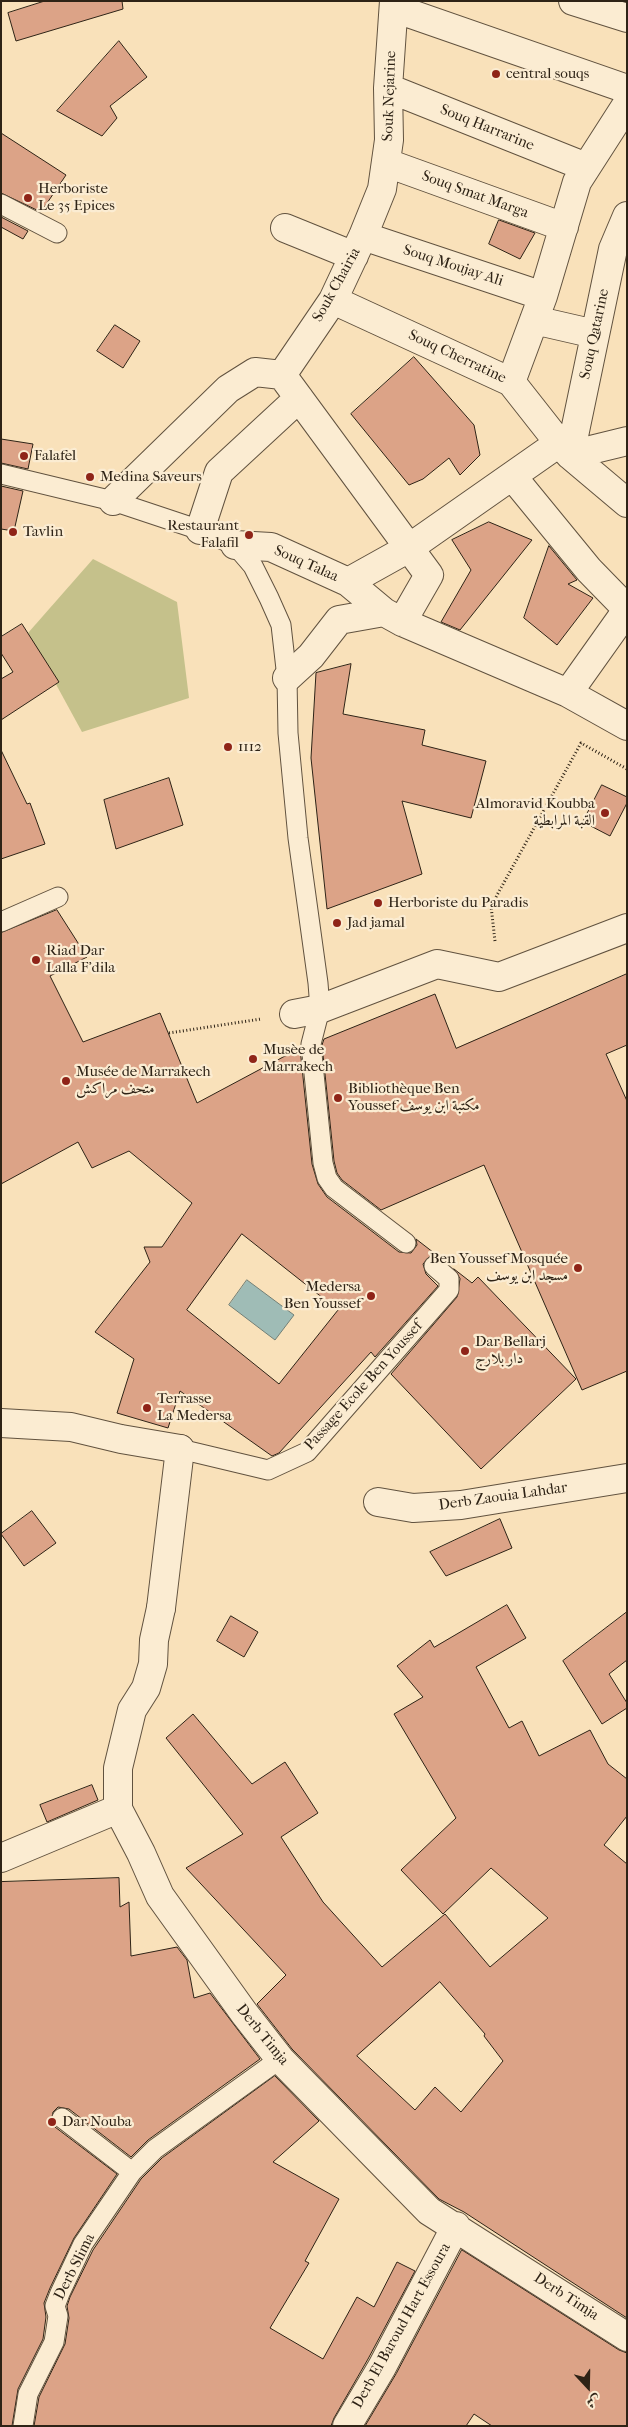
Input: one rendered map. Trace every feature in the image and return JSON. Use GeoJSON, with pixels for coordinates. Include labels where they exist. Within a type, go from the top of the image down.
{"type":"FeatureCollection","features":[{"type":"Feature","properties":{"kind":"street"},"geometry":{"type":"LineString","coordinates":[[573,1],[627,18]]}},
{"type":"Feature","properties":{"kind":"street"},"geometry":{"type":"LineString","coordinates":[[394,5],[627,89]]}},
{"type":"Feature","properties":{"kind":"street","name":"Souk Nejarine"},"geometry":{"type":"LineString","coordinates":[[382,189],[389,140],[388,88],[394,5]]}},
{"type":"Feature","properties":{"kind":"street","name":"Souq Harrarine"},"geometry":{"type":"LineString","coordinates":[[388,88],[586,167]]}},
{"type":"Feature","properties":{"kind":"street"},"geometry":{"type":"LineString","coordinates":[[511,382],[539,308],[577,182],[627,104]]}},
{"type":"Feature","properties":{"kind":"street","name":"Souq Smat Marga"},"geometry":{"type":"LineString","coordinates":[[387,163],[564,226]]}},
{"type":"Feature","properties":{"kind":"street","name":"Souk Chairia"},"geometry":{"type":"LineString","coordinates":[[282,375],[333,300],[359,246],[382,189]]}},
{"type":"Feature","properties":{"kind":"street","name":"Souq Qatarine"},"geometry":{"type":"LineString","coordinates":[[565,449],[595,334],[613,249],[627,216]]}},
{"type":"Feature","properties":{"kind":"street","name":"Souq Moujay Ali"},"geometry":{"type":"LineString","coordinates":[[285,228],[359,246],[539,308],[595,334]]}},
{"type":"Feature","properties":{"kind":"street","name":"Souq Cherratine"},"geometry":{"type":"LineString","coordinates":[[333,300],[511,382],[565,449],[627,503]]}},
{"type":"Feature","properties":{"kind":"street"},"geometry":{"type":"LineString","coordinates":[[113,502],[228,390],[254,372],[282,375],[428,575],[393,617],[339,620],[311,656],[287,678]]}},
{"type":"Feature","properties":{"kind":"street"},"geometry":{"type":"LineString","coordinates":[[200,530],[219,472],[299,398]]}},
{"type":"Feature","properties":{"kind":"street"},"geometry":{"type":"LineString","coordinates":[[348,582],[409,548],[512,476],[565,449],[627,441]]}},
{"type":"Feature","properties":{"kind":"street"},"geometry":{"type":"LineString","coordinates":[[512,476],[589,570],[627,609],[568,693]]}},
{"type":"Feature","properties":{"kind":"street","name":"Souq Talaa"},"geometry":{"type":"LineString","coordinates":[[235,546],[271,547],[348,582],[393,617],[568,693],[627,726]]}},
{"type":"Feature","properties":{"kind":"street"},"geometry":{"type":"LineString","coordinates":[[307,1011],[437,964],[499,977],[627,928]]}},
{"type":"Feature","properties":{"kind":"street"},"geometry":{"type":"LineString","coordinates":[[1,1423],[71,1427],[121,1439],[180,1449]]}},
{"type":"Feature","properties":{"kind":"street","name":"Derb Timja"},"geometry":{"type":"LineString","coordinates":[[180,1449],[161,1608],[154,1640],[153,1664],[146,1688],[132,1710],[118,1768],[118,1809],[141,1853],[160,1896],[244,2013],[280,2059],[429,2211],[456,2226],[627,2337]]}},
{"type":"Feature","properties":{"kind":"street","name":"Derb Zaouia Lahdar"},"geometry":{"type":"LineString","coordinates":[[378,1502],[413,1508],[461,1505],[627,1478]]}},
{"type":"Feature","properties":{"kind":"street"},"geometry":{"type":"LineString","coordinates":[[1,1858],[118,1809]]}},
{"type":"Feature","properties":{"kind":"street","name":"Derb El Baroud Hart Essoura"},"geometry":{"type":"LineString","coordinates":[[347,2426],[382,2367],[456,2226]]}},
{"type":"Feature","properties":{"kind":"lane"},"geometry":{"type":"LineString","coordinates":[[1,204],[57,233]]}},
{"type":"Feature","properties":{"kind":"lane"},"geometry":{"type":"LineString","coordinates":[[1,474],[113,502],[200,530],[235,546],[253,566],[280,625],[287,678],[288,733],[297,828],[307,1011],[323,1163],[327,1178],[334,1188],[406,1244]]}},
{"type":"Feature","properties":{"kind":"lane"},"geometry":{"type":"LineString","coordinates":[[1,922],[58,897]]}},
{"type":"Feature","properties":{"kind":"lane","name":"Passage Ecole Ben Youssef"},"geometry":{"type":"LineString","coordinates":[[180,1449],[268,1470],[307,1452],[450,1290],[449,1279],[434,1266]]}},
{"type":"Feature","properties":{"kind":"lane","name":"Derb Slima"},"geometry":{"type":"LineString","coordinates":[[23,2426],[28,2394],[54,2342],[58,2316],[56,2306],[60,2293],[84,2244],[132,2172],[155,2148],[280,2059]]}},
{"type":"Feature","properties":{"kind":"lane"},"geometry":{"type":"LineString","coordinates":[[62,2118],[132,2172]]}},
{"type":"Feature","properties":{"kind":"path"},"geometry":{"type":"LineString","coordinates":[[499,977],[491,906],[581,743],[627,769]]}},
{"type":"Feature","properties":{"kind":"path"},"geometry":{"type":"LineString","coordinates":[[169,1033],[307,1011]]}},
{"type":"Feature","properties":{"kind":"shaded area"},"geometry":{"type":"Polygon","coordinates":[[[93,559],[177,602],[189,698],[82,732],[28,633],[93,559]]]}},
{"type":"Feature","properties":{"kind":"water"},"geometry":{"type":"Polygon","coordinates":[[[247,1280],[294,1315],[275,1340],[229,1305],[247,1280]]]}},
{"type":"Feature","properties":{"kind":"building"},"geometry":{"type":"Polygon","coordinates":[[[45,1],[122,1],[123,9],[16,41],[8,13],[45,1]]]}},
{"type":"Feature","properties":{"kind":"building"},"geometry":{"type":"Polygon","coordinates":[[[119,41],[147,77],[110,106],[117,118],[102,136],[57,111],[119,41]]]}},
{"type":"Feature","properties":{"kind":"building"},"geometry":{"type":"Polygon","coordinates":[[[1,133],[66,175],[41,212],[1,193],[1,133]]]}},
{"type":"Feature","properties":{"kind":"building"},"geometry":{"type":"Polygon","coordinates":[[[1,217],[28,231],[23,239],[1,227],[1,217]]]}},
{"type":"Feature","properties":{"kind":"building"},"geometry":{"type":"Polygon","coordinates":[[[499,220],[535,233],[520,259],[489,244],[499,220]]]}},
{"type":"Feature","properties":{"kind":"building"},"geometry":{"type":"Polygon","coordinates":[[[115,325],[140,341],[123,368],[97,351],[115,325]]]}},
{"type":"Feature","properties":{"kind":"building"},"geometry":{"type":"Polygon","coordinates":[[[414,357],[474,425],[480,455],[460,475],[449,458],[423,479],[409,485],[351,414],[414,357]]]}},
{"type":"Feature","properties":{"kind":"building"},"geometry":{"type":"Polygon","coordinates":[[[1,439],[33,444],[28,469],[1,463],[1,439]]]}},
{"type":"Feature","properties":{"kind":"building"},"geometry":{"type":"Polygon","coordinates":[[[1,486],[23,491],[14,531],[1,529],[1,486]]]}},
{"type":"Feature","properties":{"kind":"building"},"geometry":{"type":"Polygon","coordinates":[[[489,522],[532,540],[460,630],[441,622],[471,570],[452,540],[489,522]]]}},
{"type":"Feature","properties":{"kind":"building"},"geometry":{"type":"Polygon","coordinates":[[[549,546],[577,580],[568,584],[593,598],[557,645],[524,618],[549,546]]]}},
{"type":"Feature","properties":{"kind":"building"},"geometry":{"type":"Polygon","coordinates":[[[22,624],[59,682],[1,720],[1,679],[13,672],[1,653],[1,637],[22,624]]]}},
{"type":"Feature","properties":{"kind":"building"},"geometry":{"type":"Polygon","coordinates":[[[351,664],[343,714],[425,730],[422,745],[486,761],[471,818],[402,801],[422,874],[327,909],[311,758],[316,673],[351,664]]]}},
{"type":"Feature","properties":{"kind":"building"},"geometry":{"type":"Polygon","coordinates":[[[1,750],[27,804],[30,803],[45,844],[1,859],[1,750]]]}},
{"type":"Feature","properties":{"kind":"building"},"geometry":{"type":"Polygon","coordinates":[[[169,778],[183,825],[116,849],[104,800],[169,778]]]}},
{"type":"Feature","properties":{"kind":"building","name":"Almoravid Koubba القبة المرابطية"},"geometry":{"type":"Polygon","coordinates":[[[602,785],[627,797],[627,803],[610,836],[583,822],[602,785]]]}},
{"type":"Feature","properties":{"kind":"building"},"geometry":{"type":"Polygon","coordinates":[[[57,910],[87,957],[50,976],[83,1042],[160,1013],[197,1103],[300,1048],[312,1164],[318,1184],[327,1197],[399,1252],[411,1253],[417,1245],[416,1239],[438,1256],[430,1256],[423,1264],[426,1274],[438,1286],[375,1357],[371,1352],[279,1453],[272,1456],[180,1391],[168,1428],[117,1413],[134,1359],[95,1332],[150,1262],[144,1247],[162,1247],[192,1203],[129,1151],[92,1168],[78,1142],[1,1184],[1,933],[57,910]],[[242,1234],[187,1310],[279,1384],[338,1310],[242,1234]]]}},
{"type":"Feature","properties":{"kind":"building","name":"Ben Youssef Mosquée مسجد ابن يوسف"},"geometry":{"type":"Polygon","coordinates":[[[627,974],[627,1045],[606,1054],[627,1101],[627,1371],[582,1390],[484,1165],[381,1210],[342,1180],[337,1173],[334,1161],[322,1045],[324,1039],[435,994],[456,1048],[627,974]]]}},
{"type":"Feature","properties":{"kind":"building"},"geometry":{"type":"Polygon","coordinates":[[[454,1269],[472,1283],[478,1277],[576,1379],[481,1469],[391,1374],[457,1297],[460,1279],[454,1269]]]}},
{"type":"Feature","properties":{"kind":"building"},"geometry":{"type":"Polygon","coordinates":[[[32,1511],[56,1543],[24,1566],[1,1534],[32,1511]]]}},
{"type":"Feature","properties":{"kind":"building"},"geometry":{"type":"Polygon","coordinates":[[[500,1519],[512,1548],[446,1576],[430,1552],[500,1519]]]}},
{"type":"Feature","properties":{"kind":"building"},"geometry":{"type":"Polygon","coordinates":[[[507,1605],[526,1638],[476,1667],[509,1728],[522,1721],[539,1756],[590,1730],[608,1764],[627,1779],[627,1816],[604,1845],[627,1864],[627,2318],[464,2212],[439,2199],[292,2049],[257,2004],[286,1975],[186,1868],[243,1834],[166,1738],[193,1714],[252,1784],[285,1762],[318,1813],[281,1837],[323,1902],[382,1967],[445,1914],[490,1967],[548,1918],[491,1868],[443,1914],[401,1870],[456,1818],[394,1714],[423,1697],[397,1666],[430,1640],[434,1647],[507,1605]],[[440,1982],[357,2056],[415,2110],[435,2087],[461,2112],[503,2061],[484,2036],[485,2034],[440,1982]]]}},
{"type":"Feature","properties":{"kind":"building"},"geometry":{"type":"Polygon","coordinates":[[[627,1612],[627,1660],[609,1674],[627,1703],[627,1708],[602,1724],[563,1661],[627,1612]]]}},
{"type":"Feature","properties":{"kind":"building"},"geometry":{"type":"Polygon","coordinates":[[[231,1616],[258,1632],[244,1657],[217,1641],[231,1616]]]}},
{"type":"Feature","properties":{"kind":"building"},"geometry":{"type":"Polygon","coordinates":[[[92,1785],[98,1800],[47,1822],[40,1805],[92,1785]]]}},
{"type":"Feature","properties":{"kind":"building"},"geometry":{"type":"Polygon","coordinates":[[[119,1878],[120,1907],[129,1902],[131,1956],[177,1947],[187,1960],[194,1998],[210,1993],[260,2059],[148,2140],[131,2157],[69,2109],[58,2107],[53,2112],[51,2122],[55,2127],[117,2174],[74,2238],[50,2288],[44,2303],[46,2317],[43,2339],[18,2389],[12,2426],[1,2426],[1,1882],[119,1878]]]}},
{"type":"Feature","properties":{"kind":"building"},"geometry":{"type":"Polygon","coordinates":[[[275,2076],[319,2121],[273,2162],[339,2199],[305,2261],[309,2263],[270,2328],[323,2359],[357,2297],[374,2307],[397,2262],[415,2271],[331,2426],[34,2426],[39,2397],[65,2344],[69,2318],[67,2306],[70,2297],[93,2250],[141,2179],[162,2158],[275,2076]]]}},
{"type":"Feature","properties":{"kind":"building"},"geometry":{"type":"Polygon","coordinates":[[[462,2250],[619,2350],[627,2353],[627,2426],[492,2426],[474,2414],[466,2426],[365,2426],[396,2374],[462,2250]]]}},
{"type":"Feature","properties":{"kind":"place","name":"central souqs"},"geometry":{"type":"Point","coordinates":[496,74]}},
{"type":"Feature","properties":{"kind":"place","name":"Herboriste Le 35 Epices"},"geometry":{"type":"Point","coordinates":[28,198]}},
{"type":"Feature","properties":{"kind":"place","name":"Falafel"},"geometry":{"type":"Point","coordinates":[24,456]}},
{"type":"Feature","properties":{"kind":"place","name":"Medina Saveurs"},"geometry":{"type":"Point","coordinates":[90,477]}},
{"type":"Feature","properties":{"kind":"place","name":"Tavlin"},"geometry":{"type":"Point","coordinates":[13,532]}},
{"type":"Feature","properties":{"kind":"place","name":"Restaurant Falafil"},"geometry":{"type":"Point","coordinates":[249,535]}},
{"type":"Feature","properties":{"kind":"place","name":"1112"},"geometry":{"type":"Point","coordinates":[228,747]}},
{"type":"Feature","properties":{"kind":"place","name":"Almoravid Koubba القبة المرابطية"},"geometry":{"type":"Point","coordinates":[605,813]}},
{"type":"Feature","properties":{"kind":"place","name":"Herboriste du Paradis"},"geometry":{"type":"Point","coordinates":[378,903]}},
{"type":"Feature","properties":{"kind":"place","name":"Jad jamal"},"geometry":{"type":"Point","coordinates":[337,923]}},
{"type":"Feature","properties":{"kind":"place","name":"Riad Dar Lalla F'dila"},"geometry":{"type":"Point","coordinates":[36,960]}},
{"type":"Feature","properties":{"kind":"place","name":"Musèe de Marrakech"},"geometry":{"type":"Point","coordinates":[253,1059]}},
{"type":"Feature","properties":{"kind":"place","name":"Musée de Marrakech متحف مراكش"},"geometry":{"type":"Point","coordinates":[66,1081]}},
{"type":"Feature","properties":{"kind":"place","name":"Bibliothèque Ben Youssef مكتبة ابن يوسف"},"geometry":{"type":"Point","coordinates":[338,1098]}},
{"type":"Feature","properties":{"kind":"place","name":"Ben Youssef Mosquée مسجد ابن يوسف"},"geometry":{"type":"Point","coordinates":[578,1268]}},
{"type":"Feature","properties":{"kind":"place","name":"Medersa Ben Youssef"},"geometry":{"type":"Point","coordinates":[371,1296]}},
{"type":"Feature","properties":{"kind":"place","name":"Dar Bellarj دار بلارج"},"geometry":{"type":"Point","coordinates":[465,1351]}},
{"type":"Feature","properties":{"kind":"place","name":"Terrasse La Medersa"},"geometry":{"type":"Point","coordinates":[147,1408]}},
{"type":"Feature","properties":{"kind":"place","name":"Dar Nouba"},"geometry":{"type":"Point","coordinates":[52,2122]}}]}
